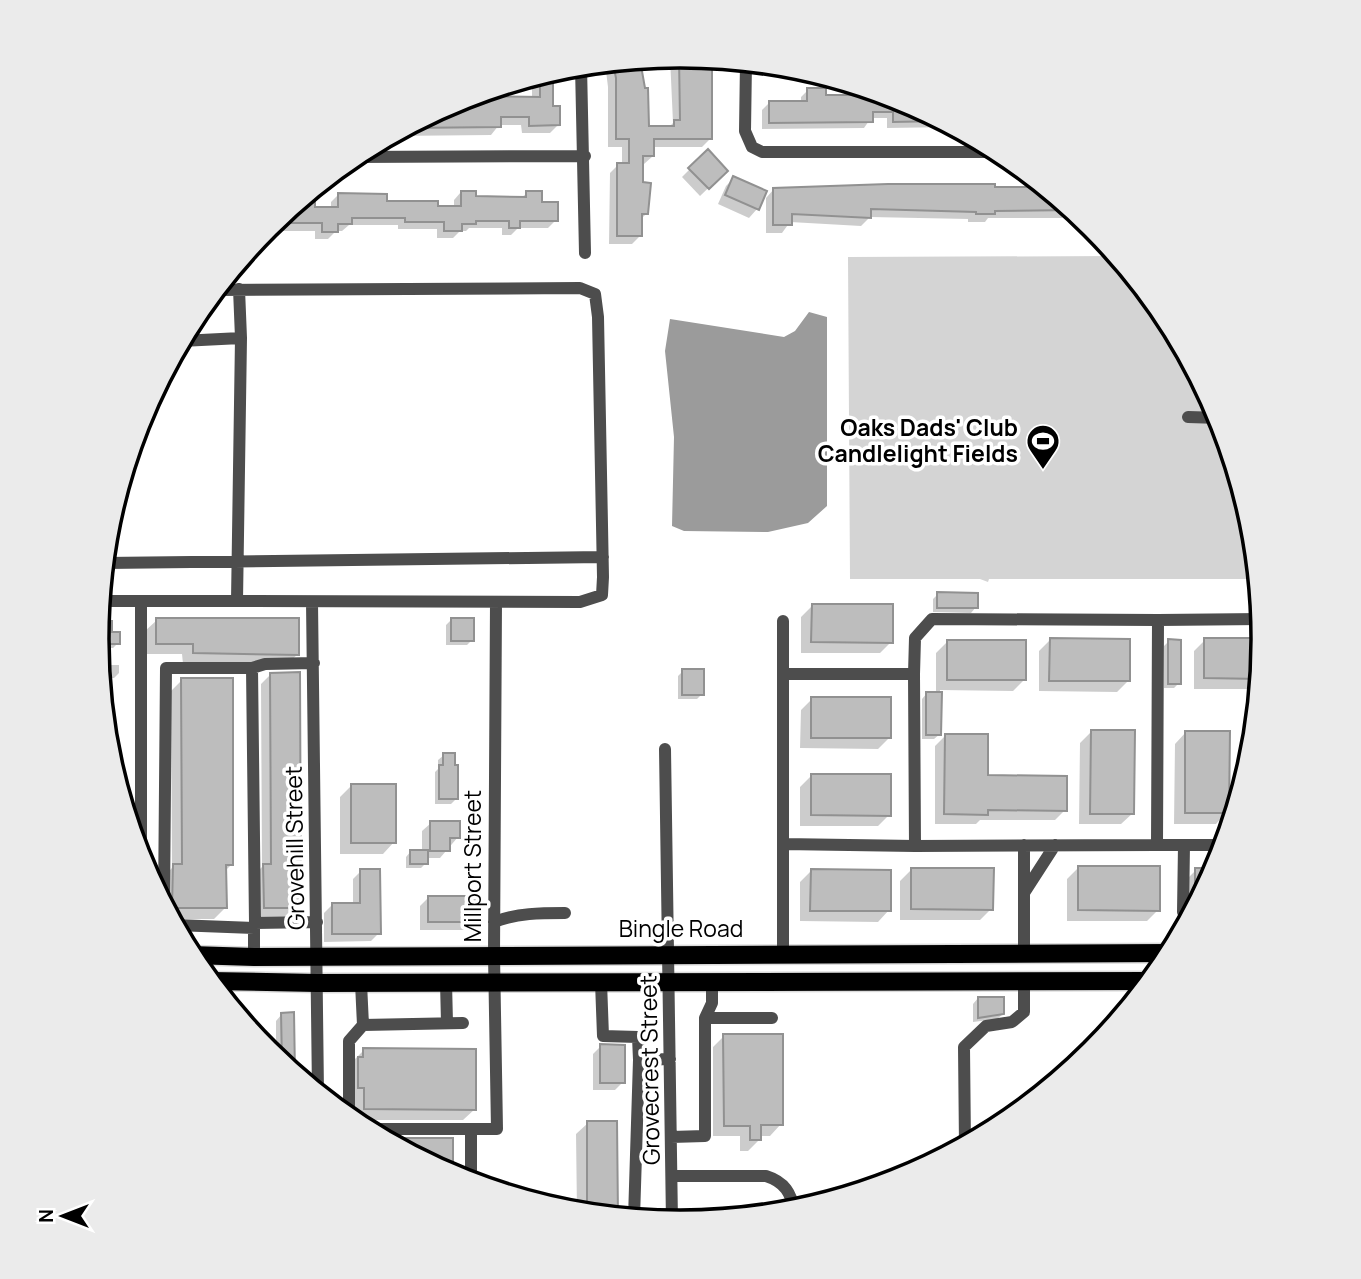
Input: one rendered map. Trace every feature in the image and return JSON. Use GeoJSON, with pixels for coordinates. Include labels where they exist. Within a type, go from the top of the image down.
{"type":"FeatureCollection","features":[{"type":"Feature","properties":{"kind":"main road","name":"Bingle Road"},"geometry":{"type":"LineString","coordinates":[[205,955],[1157,953]]}},
{"type":"Feature","properties":{"kind":"main road"},"geometry":{"type":"LineString","coordinates":[[1024,954],[1024,982]]}},
{"type":"Feature","properties":{"kind":"main road"},"geometry":{"type":"LineString","coordinates":[[223,981],[1138,981]]}},
{"type":"Feature","properties":{"kind":"street"},"geometry":{"type":"LineString","coordinates":[[746,72],[745,131],[752,147],[762,152],[977,152]]}},
{"type":"Feature","properties":{"kind":"street"},"geometry":{"type":"LineString","coordinates":[[581,77],[585,253]]}},
{"type":"Feature","properties":{"kind":"street"},"geometry":{"type":"LineString","coordinates":[[376,157],[584,156]]}},
{"type":"Feature","properties":{"kind":"street"},"geometry":{"type":"LineString","coordinates":[[110,601],[580,602],[601,595],[603,557],[598,317],[595,294],[580,288],[229,289]]}},
{"type":"Feature","properties":{"kind":"street"},"geometry":{"type":"LineString","coordinates":[[237,601],[241,338],[239,289]]}},
{"type":"Feature","properties":{"kind":"street"},"geometry":{"type":"LineString","coordinates":[[195,340],[241,338]]}},
{"type":"Feature","properties":{"kind":"street"},"geometry":{"type":"LineString","coordinates":[[1188,417],[1206,418]]}},
{"type":"Feature","properties":{"kind":"street"},"geometry":{"type":"LineString","coordinates":[[114,563],[603,557]]}},
{"type":"Feature","properties":{"kind":"street"},"geometry":{"type":"LineString","coordinates":[[141,602],[141,826]]}},
{"type":"Feature","properties":{"kind":"street","name":"Grovehill Street"},"geometry":{"type":"LineString","coordinates":[[312,602],[318,1080]]}},
{"type":"Feature","properties":{"kind":"street","name":"Millport Street"},"geometry":{"type":"LineString","coordinates":[[471,1129],[497,1129],[494,982],[496,602]]}},
{"type":"Feature","properties":{"kind":"street"},"geometry":{"type":"LineString","coordinates":[[915,846],[915,638],[932,619],[1251,619]]}},
{"type":"Feature","properties":{"kind":"street"},"geometry":{"type":"LineString","coordinates":[[1157,845],[1158,620]]}},
{"type":"Feature","properties":{"kind":"street"},"geometry":{"type":"LineString","coordinates":[[783,621],[783,954]]}},
{"type":"Feature","properties":{"kind":"street"},"geometry":{"type":"LineString","coordinates":[[141,671],[166,668],[252,668],[265,664],[314,663]]}},
{"type":"Feature","properties":{"kind":"street"},"geometry":{"type":"LineString","coordinates":[[164,883],[166,668]]}},
{"type":"Feature","properties":{"kind":"street"},"geometry":{"type":"LineString","coordinates":[[252,668],[254,957]]}},
{"type":"Feature","properties":{"kind":"street"},"geometry":{"type":"LineString","coordinates":[[783,674],[914,674]]}},
{"type":"Feature","properties":{"kind":"street","name":"Grovecrest Street"},"geometry":{"type":"LineString","coordinates":[[665,749],[672,1211]]}},
{"type":"Feature","properties":{"kind":"street"},"geometry":{"type":"LineString","coordinates":[[141,775],[165,776]]}},
{"type":"Feature","properties":{"kind":"street"},"geometry":{"type":"LineString","coordinates":[[783,844],[1213,845]]}},
{"type":"Feature","properties":{"kind":"street"},"geometry":{"type":"LineString","coordinates":[[1024,845],[1024,954]]}},
{"type":"Feature","properties":{"kind":"street"},"geometry":{"type":"LineString","coordinates":[[1024,893],[1055,845]]}},
{"type":"Feature","properties":{"kind":"street"},"geometry":{"type":"LineString","coordinates":[[1183,910],[1184,845]]}},
{"type":"Feature","properties":{"kind":"street"},"geometry":{"type":"LineString","coordinates":[[494,922],[508,917],[565,913]]}},
{"type":"Feature","properties":{"kind":"street"},"geometry":{"type":"LineString","coordinates":[[186,925],[317,922]]}},
{"type":"Feature","properties":{"kind":"street"},"geometry":{"type":"LineString","coordinates":[[446,982],[447,1023]]}},
{"type":"Feature","properties":{"kind":"street"},"geometry":{"type":"LineString","coordinates":[[601,982],[603,1036],[638,1037],[634,1209]]}},
{"type":"Feature","properties":{"kind":"street"},"geometry":{"type":"LineString","coordinates":[[671,1137],[705,1136],[705,1018],[712,1003],[712,982]]}},
{"type":"Feature","properties":{"kind":"street"},"geometry":{"type":"LineString","coordinates":[[965,1135],[964,1047],[986,1026],[1012,1022],[1024,1012],[1024,982]]}},
{"type":"Feature","properties":{"kind":"street"},"geometry":{"type":"LineString","coordinates":[[349,1104],[349,1041],[363,1025],[361,983]]}},
{"type":"Feature","properties":{"kind":"street"},"geometry":{"type":"LineString","coordinates":[[705,1018],[772,1018]]}},
{"type":"Feature","properties":{"kind":"street"},"geometry":{"type":"LineString","coordinates":[[363,1025],[463,1023]]}},
{"type":"Feature","properties":{"kind":"street"},"geometry":{"type":"LineString","coordinates":[[639,1060],[670,1059]]}},
{"type":"Feature","properties":{"kind":"street"},"geometry":{"type":"LineString","coordinates":[[387,1129],[471,1129],[471,1170]]}},
{"type":"Feature","properties":{"kind":"street"},"geometry":{"type":"LineString","coordinates":[[672,1176],[766,1176],[777,1179],[786,1186],[793,1200]]}},
{"type":"Feature","properties":{"kind":"shaded area","name":"Oaks Dads' Club Candlelight Fields"},"geometry":{"type":"Polygon","coordinates":[[[1103,256],[1155,322],[1193,387],[1221,456],[1232,492],[1241,528],[1249,579],[989,579],[988,582],[980,579],[850,579],[848,257],[1103,256]]]}},
{"type":"Feature","properties":{"kind":"shaded area"},"geometry":{"type":"Polygon","coordinates":[[[809,312],[827,317],[827,506],[808,523],[768,532],[684,531],[672,526],[674,437],[665,351],[670,319],[784,337],[795,331],[809,312]]]}},
{"type":"Feature","properties":{"kind":"building"},"geometry":{"type":"Polygon","coordinates":[[[679,68],[712,69],[712,139],[654,139],[654,156],[643,156],[643,182],[651,183],[648,214],[642,214],[642,236],[617,236],[617,163],[629,163],[629,139],[616,139],[615,72],[642,69],[645,88],[648,88],[649,126],[674,126],[674,120],[680,120],[679,68]]]}},
{"type":"Feature","properties":{"kind":"building"},"geometry":{"type":"Polygon","coordinates":[[[553,83],[553,106],[560,106],[560,125],[529,126],[529,117],[501,117],[501,127],[427,128],[505,96],[540,97],[540,86],[553,83]]]}},
{"type":"Feature","properties":{"kind":"building"},"geometry":{"type":"Polygon","coordinates":[[[807,88],[826,88],[826,95],[851,95],[920,121],[893,122],[893,112],[873,112],[873,122],[769,123],[769,101],[807,101],[807,88]]]}},
{"type":"Feature","properties":{"kind":"building"},"geometry":{"type":"Polygon","coordinates":[[[708,149],[728,171],[709,189],[688,168],[708,149]]]}},
{"type":"Feature","properties":{"kind":"building"},"geometry":{"type":"Polygon","coordinates":[[[733,176],[767,191],[759,210],[725,195],[733,176]]]}},
{"type":"Feature","properties":{"kind":"building"},"geometry":{"type":"Polygon","coordinates":[[[995,184],[995,187],[1029,187],[1057,210],[995,211],[995,214],[976,214],[871,209],[871,218],[792,214],[792,225],[773,225],[773,188],[995,184]]]}},
{"type":"Feature","properties":{"kind":"building"},"geometry":{"type":"Polygon","coordinates":[[[461,191],[476,191],[476,196],[526,197],[526,191],[542,191],[542,202],[558,202],[558,221],[520,221],[520,228],[509,228],[509,221],[476,221],[476,224],[462,224],[462,231],[444,231],[444,222],[405,222],[405,218],[352,218],[352,224],[338,224],[338,232],[322,232],[322,223],[290,223],[315,201],[315,207],[338,207],[338,193],[387,194],[387,201],[438,201],[438,206],[461,206],[461,191]]]}},
{"type":"Feature","properties":{"kind":"building"},"geometry":{"type":"Polygon","coordinates":[[[937,592],[978,593],[978,608],[937,608],[937,592]]]}},
{"type":"Feature","properties":{"kind":"building"},"geometry":{"type":"Polygon","coordinates":[[[812,604],[893,604],[893,643],[811,642],[812,604]]]}},
{"type":"Feature","properties":{"kind":"building"},"geometry":{"type":"Polygon","coordinates":[[[156,618],[299,618],[299,655],[193,653],[193,644],[156,644],[156,618]]]}},
{"type":"Feature","properties":{"kind":"building"},"geometry":{"type":"Polygon","coordinates":[[[451,618],[474,618],[474,641],[451,641],[451,618]]]}},
{"type":"Feature","properties":{"kind":"building"},"geometry":{"type":"Polygon","coordinates":[[[110,621],[112,621],[112,632],[120,632],[120,644],[109,644],[110,621]]]}},
{"type":"Feature","properties":{"kind":"building"},"geometry":{"type":"Polygon","coordinates":[[[1050,638],[1130,639],[1130,681],[1049,681],[1050,638]]]}},
{"type":"Feature","properties":{"kind":"building"},"geometry":{"type":"Polygon","coordinates":[[[1204,638],[1252,638],[1251,679],[1204,678],[1204,638]]]}},
{"type":"Feature","properties":{"kind":"building"},"geometry":{"type":"Polygon","coordinates":[[[1168,639],[1181,640],[1181,684],[1168,684],[1168,639]]]}},
{"type":"Feature","properties":{"kind":"building"},"geometry":{"type":"Polygon","coordinates":[[[947,640],[1026,640],[1026,680],[947,680],[947,640]]]}},
{"type":"Feature","properties":{"kind":"building"},"geometry":{"type":"Polygon","coordinates":[[[682,669],[704,669],[704,695],[682,695],[682,669]]]}},
{"type":"Feature","properties":{"kind":"building"},"geometry":{"type":"Polygon","coordinates":[[[300,672],[301,908],[264,908],[263,864],[271,864],[270,673],[300,672]]]}},
{"type":"Feature","properties":{"kind":"building"},"geometry":{"type":"Polygon","coordinates":[[[181,678],[233,678],[233,865],[226,865],[227,908],[177,908],[172,900],[173,864],[182,864],[181,678]]]}},
{"type":"Feature","properties":{"kind":"building"},"geometry":{"type":"Polygon","coordinates":[[[926,692],[942,692],[941,735],[926,735],[926,692]]]}},
{"type":"Feature","properties":{"kind":"building"},"geometry":{"type":"Polygon","coordinates":[[[811,697],[891,697],[891,738],[811,738],[811,697]]]}},
{"type":"Feature","properties":{"kind":"building"},"geometry":{"type":"Polygon","coordinates":[[[1091,730],[1135,730],[1134,814],[1090,814],[1091,730]]]}},
{"type":"Feature","properties":{"kind":"building"},"geometry":{"type":"Polygon","coordinates":[[[1185,731],[1230,731],[1229,796],[1224,813],[1185,813],[1185,731]]]}},
{"type":"Feature","properties":{"kind":"building"},"geometry":{"type":"Polygon","coordinates":[[[945,734],[988,734],[988,775],[1067,776],[1067,811],[988,810],[988,815],[944,814],[945,734]]]}},
{"type":"Feature","properties":{"kind":"building"},"geometry":{"type":"Polygon","coordinates":[[[443,753],[455,753],[455,765],[458,765],[458,799],[439,799],[439,765],[443,765],[443,753]]]}},
{"type":"Feature","properties":{"kind":"building"},"geometry":{"type":"Polygon","coordinates":[[[811,774],[891,774],[891,816],[811,815],[811,774]]]}},
{"type":"Feature","properties":{"kind":"building"},"geometry":{"type":"Polygon","coordinates":[[[351,784],[396,784],[396,843],[351,843],[351,784]]]}},
{"type":"Feature","properties":{"kind":"building"},"geometry":{"type":"Polygon","coordinates":[[[430,821],[460,821],[460,838],[450,838],[450,851],[430,851],[430,821]]]}},
{"type":"Feature","properties":{"kind":"building"},"geometry":{"type":"Polygon","coordinates":[[[410,850],[428,850],[428,864],[410,864],[410,850]]]}},
{"type":"Feature","properties":{"kind":"building"},"geometry":{"type":"Polygon","coordinates":[[[1078,866],[1160,866],[1160,911],[1078,910],[1078,866]]]}},
{"type":"Feature","properties":{"kind":"building"},"geometry":{"type":"Polygon","coordinates":[[[911,868],[994,868],[993,910],[911,909],[911,868]]]}},
{"type":"Feature","properties":{"kind":"building"},"geometry":{"type":"Polygon","coordinates":[[[1195,868],[1204,868],[1195,887],[1195,868]]]}},
{"type":"Feature","properties":{"kind":"building"},"geometry":{"type":"Polygon","coordinates":[[[360,869],[380,869],[381,934],[332,934],[332,903],[360,903],[360,869]]]}},
{"type":"Feature","properties":{"kind":"building"},"geometry":{"type":"Polygon","coordinates":[[[811,869],[891,870],[891,911],[810,911],[811,869]]]}},
{"type":"Feature","properties":{"kind":"building"},"geometry":{"type":"Polygon","coordinates":[[[428,896],[475,896],[475,922],[428,922],[428,896]]]}},
{"type":"Feature","properties":{"kind":"building"},"geometry":{"type":"Polygon","coordinates":[[[978,997],[1004,997],[1004,1014],[978,1018],[978,997]]]}},
{"type":"Feature","properties":{"kind":"building"},"geometry":{"type":"Polygon","coordinates":[[[294,1012],[295,1060],[282,1048],[281,1013],[294,1012]]]}},
{"type":"Feature","properties":{"kind":"building"},"geometry":{"type":"Polygon","coordinates":[[[723,1034],[783,1034],[783,1125],[761,1125],[761,1140],[750,1140],[750,1126],[724,1126],[723,1034]]]}},
{"type":"Feature","properties":{"kind":"building"},"geometry":{"type":"Polygon","coordinates":[[[600,1044],[625,1045],[625,1083],[600,1083],[600,1044]]]}},
{"type":"Feature","properties":{"kind":"building"},"geometry":{"type":"Polygon","coordinates":[[[363,1048],[476,1049],[476,1110],[364,1109],[364,1088],[358,1088],[358,1057],[363,1057],[363,1048]]]}},
{"type":"Feature","properties":{"kind":"building"},"geometry":{"type":"Polygon","coordinates":[[[587,1121],[617,1121],[618,1207],[587,1203],[587,1121]]]}},
{"type":"Feature","properties":{"kind":"building"},"geometry":{"type":"Polygon","coordinates":[[[402,1138],[453,1138],[453,1163],[402,1138]]]}},
{"type":"Feature","properties":{"kind":"place","name":"Oaks Dads' Club Candlelight Fields"},"geometry":{"type":"Point","coordinates":[1043,471]}}]}
